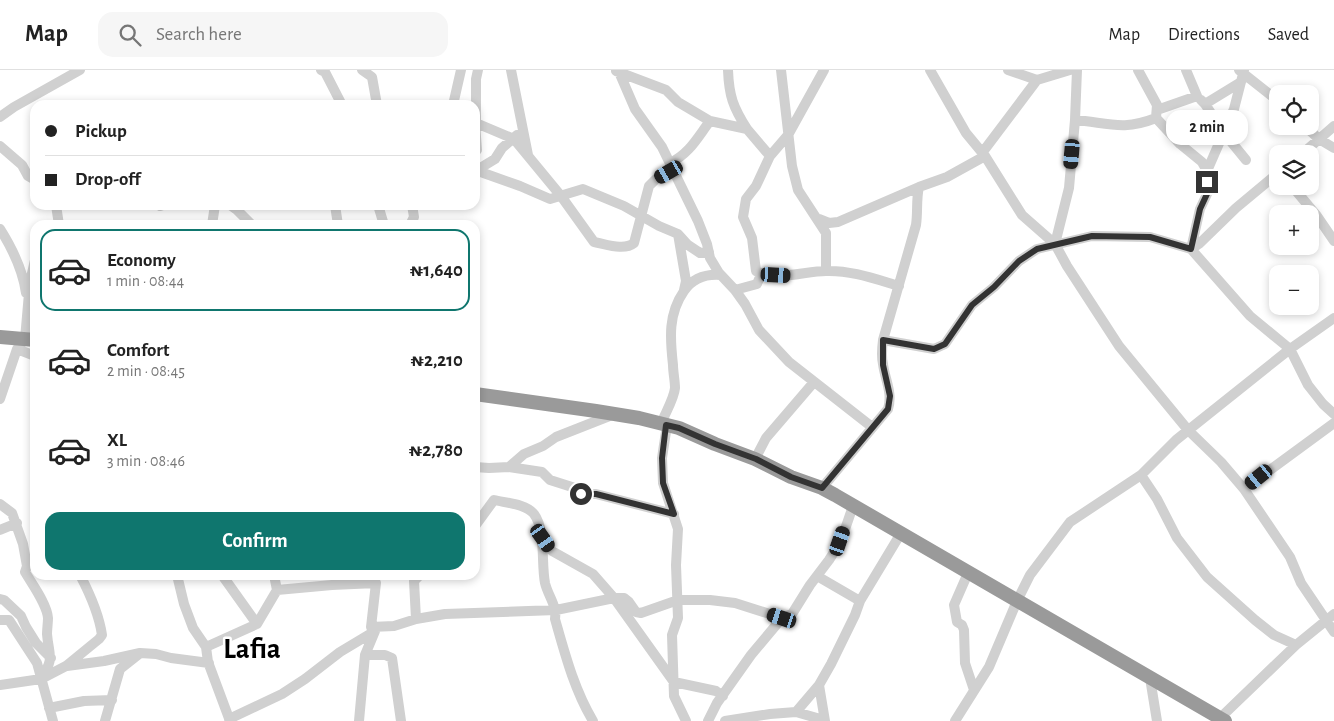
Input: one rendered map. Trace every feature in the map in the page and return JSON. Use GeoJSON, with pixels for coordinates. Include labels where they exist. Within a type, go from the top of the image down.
{"type":"FeatureCollection","features":[{"type":"Feature","properties":{"kind":"highway"},"geometry":{"type":"LineString","coordinates":[[0,336],[26,343]]}},
{"type":"Feature","properties":{"kind":"highway"},"geometry":{"type":"LineString","coordinates":[[480,395],[615,414],[664,424],[679,428],[756,459],[791,477],[822,488],[1222,720]]}},
{"type":"Feature","properties":{"kind":"street"},"geometry":{"type":"LineString","coordinates":[[0,117],[14,107],[80,70]]}},
{"type":"Feature","properties":{"kind":"street"},"geometry":{"type":"LineString","coordinates":[[321,70],[325,72],[339,100]]}},
{"type":"Feature","properties":{"kind":"street"},"geometry":{"type":"LineString","coordinates":[[362,70],[372,77],[376,100]]}},
{"type":"Feature","properties":{"kind":"street"},"geometry":{"type":"LineString","coordinates":[[454,100],[461,70]]}},
{"type":"Feature","properties":{"kind":"street"},"geometry":{"type":"LineString","coordinates":[[476,100],[478,70]]}},
{"type":"Feature","properties":{"kind":"street"},"geometry":{"type":"LineString","coordinates":[[511,70],[528,154]]}},
{"type":"Feature","properties":{"kind":"street"},"geometry":{"type":"LineString","coordinates":[[728,70],[729,93],[738,114],[747,129],[770,156]]}},
{"type":"Feature","properties":{"kind":"street"},"geometry":{"type":"LineString","coordinates":[[781,70],[792,166],[798,190],[807,206],[819,219],[826,233],[826,270]]}},
{"type":"Feature","properties":{"kind":"street"},"geometry":{"type":"LineString","coordinates":[[824,70],[788,135],[770,156],[756,186],[746,199],[743,217],[752,238],[756,271],[761,274],[791,276],[826,270],[860,275],[899,286]]}},
{"type":"Feature","properties":{"kind":"street"},"geometry":{"type":"LineString","coordinates":[[930,70],[966,133],[984,154],[1022,215],[1056,244],[1067,266],[1120,346],[1188,430],[1221,462],[1244,489],[1290,557],[1302,583],[1330,617],[1334,632]]}},
{"type":"Feature","properties":{"kind":"street"},"geometry":{"type":"LineString","coordinates":[[1008,70],[1037,80],[1070,70]]}},
{"type":"Feature","properties":{"kind":"street"},"geometry":{"type":"LineString","coordinates":[[1056,244],[1070,188],[1076,120],[1076,70]]}},
{"type":"Feature","properties":{"kind":"street"},"geometry":{"type":"LineString","coordinates":[[1138,70],[1158,105],[1156,114]]}},
{"type":"Feature","properties":{"kind":"street"},"geometry":{"type":"LineString","coordinates":[[1186,70],[1197,96],[1246,160]]}},
{"type":"Feature","properties":{"kind":"street"},"geometry":{"type":"LineString","coordinates":[[616,71],[666,90],[678,102],[710,121],[747,129]]}},
{"type":"Feature","properties":{"kind":"street"},"geometry":{"type":"LineString","coordinates":[[616,71],[635,109],[662,146],[698,221],[710,258],[720,275],[735,290],[745,304],[759,330],[772,345],[814,382],[872,427]]}},
{"type":"Feature","properties":{"kind":"street"},"geometry":{"type":"LineString","coordinates":[[1205,104],[1242,74]]}},
{"type":"Feature","properties":{"kind":"street"},"geometry":{"type":"LineString","coordinates":[[1242,74],[1269,94]]}},
{"type":"Feature","properties":{"kind":"street"},"geometry":{"type":"LineString","coordinates":[[1191,249],[1200,209],[1207,194],[1207,171],[1234,109],[1242,74]]}},
{"type":"Feature","properties":{"kind":"street"},"geometry":{"type":"LineString","coordinates":[[819,219],[829,223],[838,222],[918,187],[947,177],[984,154],[1037,80]]}},
{"type":"Feature","properties":{"kind":"street"},"geometry":{"type":"LineString","coordinates":[[1076,120],[1122,126],[1141,124],[1156,114],[1197,96]]}},
{"type":"Feature","properties":{"kind":"street"},"geometry":{"type":"LineString","coordinates":[[1156,114],[1180,144],[1202,162],[1207,171]]}},
{"type":"Feature","properties":{"kind":"street"},"geometry":{"type":"LineString","coordinates":[[670,163],[687,152],[710,121]]}},
{"type":"Feature","properties":{"kind":"street"},"geometry":{"type":"LineString","coordinates":[[480,125],[514,139],[561,196],[594,242],[615,246],[631,246],[634,243],[649,186],[656,179],[669,172],[670,163]]}},
{"type":"Feature","properties":{"kind":"street"},"geometry":{"type":"LineString","coordinates":[[1312,145],[1334,126]]}},
{"type":"Feature","properties":{"kind":"street"},"geometry":{"type":"LineString","coordinates":[[480,168],[495,159],[502,148],[524,128]]}},
{"type":"Feature","properties":{"kind":"street"},"geometry":{"type":"LineString","coordinates":[[1315,135],[1334,148]]}},
{"type":"Feature","properties":{"kind":"street"},"geometry":{"type":"LineString","coordinates":[[0,146],[22,165],[30,177]]}},
{"type":"Feature","properties":{"kind":"street"},"geometry":{"type":"LineString","coordinates":[[480,171],[550,199],[582,189],[624,206],[678,234],[688,245],[700,253],[709,252]]}},
{"type":"Feature","properties":{"kind":"street"},"geometry":{"type":"LineString","coordinates":[[1191,249],[1269,181]]}},
{"type":"Feature","properties":{"kind":"street"},"geometry":{"type":"LineString","coordinates":[[822,488],[885,414],[890,403],[883,365],[883,340],[916,225],[918,187]]}},
{"type":"Feature","properties":{"kind":"street"},"geometry":{"type":"LineString","coordinates":[[1300,195],[1318,216],[1334,241]]}},
{"type":"Feature","properties":{"kind":"street"},"geometry":{"type":"LineString","coordinates":[[237,210],[247,220]]}},
{"type":"Feature","properties":{"kind":"street"},"geometry":{"type":"LineString","coordinates":[[0,229],[11,246],[25,285],[28,311]]}},
{"type":"Feature","properties":{"kind":"street"},"geometry":{"type":"LineString","coordinates":[[678,234],[686,281],[684,291]]}},
{"type":"Feature","properties":{"kind":"street"},"geometry":{"type":"LineString","coordinates":[[883,340],[934,349],[945,344],[972,305],[994,287],[1019,261],[1037,249],[1092,236],[1150,237],[1191,249],[1250,316],[1290,349],[1308,385],[1323,404],[1334,414]]}},
{"type":"Feature","properties":{"kind":"street"},"geometry":{"type":"LineString","coordinates":[[686,721],[674,696],[672,635],[678,618],[676,565],[678,529],[663,483],[662,458],[664,424],[675,388],[671,351],[672,318],[678,300],[689,284],[698,278],[710,274],[720,275]]}},
{"type":"Feature","properties":{"kind":"street"},"geometry":{"type":"LineString","coordinates":[[735,290],[757,284],[761,274]]}},
{"type":"Feature","properties":{"kind":"street"},"geometry":{"type":"LineString","coordinates":[[0,399],[26,343],[30,282]]}},
{"type":"Feature","properties":{"kind":"street"},"geometry":{"type":"LineString","coordinates":[[955,721],[989,667],[1030,575],[1070,522],[1142,475],[1188,430],[1290,349],[1334,318]]}},
{"type":"Feature","properties":{"kind":"street"},"geometry":{"type":"LineString","coordinates":[[756,459],[766,438],[814,382]]}},
{"type":"Feature","properties":{"kind":"street"},"geometry":{"type":"LineString","coordinates":[[1323,404],[1334,401]]}},
{"type":"Feature","properties":{"kind":"street"},"geometry":{"type":"LineString","coordinates":[[509,467],[524,454],[556,438],[615,414]]}},
{"type":"Feature","properties":{"kind":"street"},"geometry":{"type":"LineString","coordinates":[[1244,489],[1334,423]]}},
{"type":"Feature","properties":{"kind":"street"},"geometry":{"type":"LineString","coordinates":[[480,467],[509,467],[542,472],[550,480],[572,487],[581,494],[596,494],[674,514]]}},
{"type":"Feature","properties":{"kind":"street"},"geometry":{"type":"LineString","coordinates":[[1142,475],[1177,538],[1207,577],[1274,635],[1296,645]]}},
{"type":"Feature","properties":{"kind":"street"},"geometry":{"type":"LineString","coordinates":[[480,519],[494,500],[524,507],[534,515],[543,538],[552,551],[593,574],[614,598],[674,682],[716,691],[724,696]]}},
{"type":"Feature","properties":{"kind":"street"},"geometry":{"type":"LineString","coordinates":[[0,504],[12,513],[16,523],[28,566],[25,572],[30,580]]}},
{"type":"Feature","properties":{"kind":"street"},"geometry":{"type":"LineString","coordinates":[[708,721],[717,703],[724,696],[751,655],[782,618],[792,614],[840,541],[853,506]]}},
{"type":"Feature","properties":{"kind":"street"},"geometry":{"type":"LineString","coordinates":[[0,530],[16,523]]}},
{"type":"Feature","properties":{"kind":"street"},"geometry":{"type":"LineString","coordinates":[[796,712],[819,685],[855,615],[860,600],[900,534]]}},
{"type":"Feature","properties":{"kind":"street"},"geometry":{"type":"LineString","coordinates":[[543,538],[542,561],[545,584],[556,610],[555,619],[573,680],[583,705],[593,721]]}},
{"type":"Feature","properties":{"kind":"street"},"geometry":{"type":"LineString","coordinates":[[968,573],[954,606],[958,622],[964,630],[966,663],[974,690]]}},
{"type":"Feature","properties":{"kind":"street"},"geometry":{"type":"LineString","coordinates":[[817,576],[860,600]]}},
{"type":"Feature","properties":{"kind":"street"},"geometry":{"type":"LineString","coordinates":[[30,580],[39,594],[48,616],[47,634],[51,658],[41,679]]}},
{"type":"Feature","properties":{"kind":"street"},"geometry":{"type":"LineString","coordinates":[[0,686],[41,679],[66,666],[102,635],[94,604],[82,580]]}},
{"type":"Feature","properties":{"kind":"street"},"geometry":{"type":"LineString","coordinates":[[178,580],[184,604],[193,628],[206,647],[209,663],[230,720],[282,694],[373,629],[394,626],[416,619],[445,614],[556,610],[614,598],[624,598],[636,612],[641,613],[678,600],[710,600],[735,603],[782,618]]}},
{"type":"Feature","properties":{"kind":"street"},"geometry":{"type":"LineString","coordinates":[[226,580],[257,624]]}},
{"type":"Feature","properties":{"kind":"street"},"geometry":{"type":"LineString","coordinates":[[206,647],[257,624],[277,590],[275,580]]}},
{"type":"Feature","properties":{"kind":"street"},"geometry":{"type":"LineString","coordinates":[[277,590],[367,580]]}},
{"type":"Feature","properties":{"kind":"street"},"geometry":{"type":"LineString","coordinates":[[360,721],[365,656],[373,629],[374,580]]}},
{"type":"Feature","properties":{"kind":"street"},"geometry":{"type":"LineString","coordinates":[[415,580],[416,619]]}},
{"type":"Feature","properties":{"kind":"street"},"geometry":{"type":"LineString","coordinates":[[0,599],[4,600],[21,616],[36,642],[51,658]]}},
{"type":"Feature","properties":{"kind":"street"},"geometry":{"type":"LineString","coordinates":[[1222,720],[1296,645],[1330,617]]}},
{"type":"Feature","properties":{"kind":"street"},"geometry":{"type":"LineString","coordinates":[[0,620],[8,620],[14,627],[36,663],[53,721]]}},
{"type":"Feature","properties":{"kind":"street"},"geometry":{"type":"LineString","coordinates":[[66,666],[104,661],[140,653],[209,663]]}},
{"type":"Feature","properties":{"kind":"street"},"geometry":{"type":"LineString","coordinates":[[105,721],[120,669],[140,653]]}},
{"type":"Feature","properties":{"kind":"street"},"geometry":{"type":"LineString","coordinates":[[365,656],[385,655],[392,658],[401,721]]}},
{"type":"Feature","properties":{"kind":"street"},"geometry":{"type":"LineString","coordinates":[[1150,678],[1157,721]]}},
{"type":"Feature","properties":{"kind":"street"},"geometry":{"type":"LineString","coordinates":[[724,721],[796,712],[824,720],[819,685]]}},
{"type":"Feature","properties":{"kind":"street"},"geometry":{"type":"LineString","coordinates":[[49,708],[84,701],[112,700]]}},
{"type":"Feature","properties":{"kind":"district","name":"Lafia"},"geometry":{"type":"Point","coordinates":[252,648]}},
{"type":"Feature","properties":{"kind":"route"},"geometry":{"type":"LineString","coordinates":[[581,494],[596,494],[674,514],[663,483],[662,458],[666,425],[679,428],[756,459],[791,477],[822,488],[888,409],[890,396],[881,351],[883,340],[934,349],[945,344],[972,305],[986,295],[1019,261],[1037,249],[1092,236],[1150,237],[1191,249],[1200,209],[1207,194],[1207,182]]}}]}
